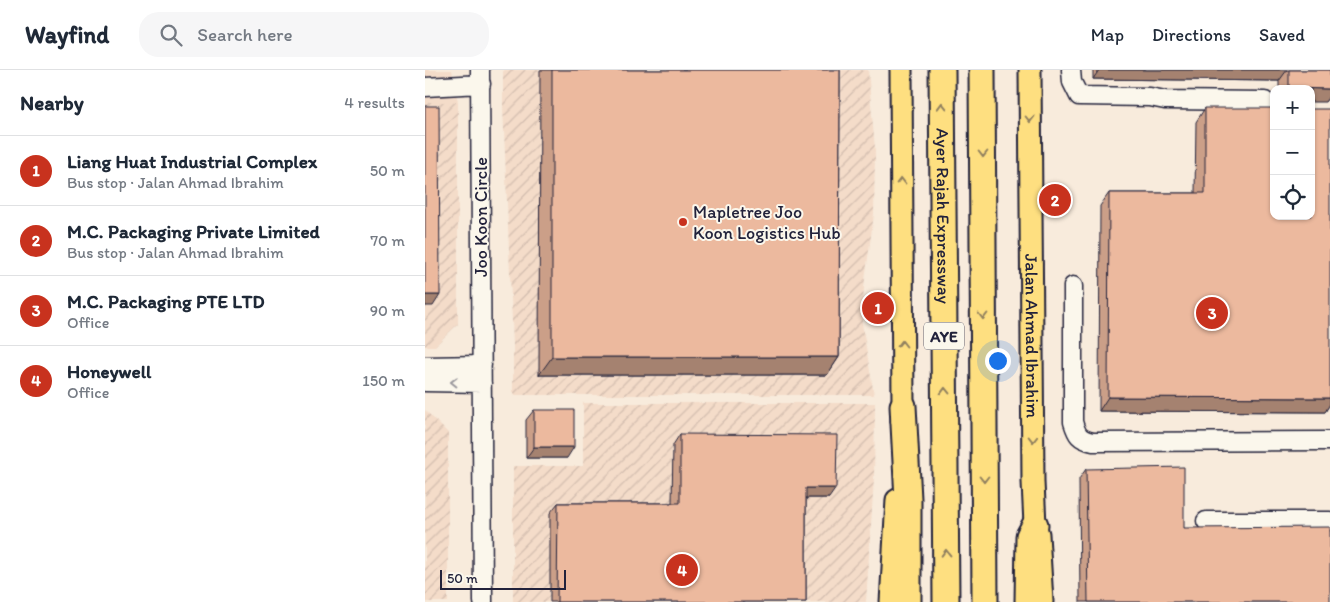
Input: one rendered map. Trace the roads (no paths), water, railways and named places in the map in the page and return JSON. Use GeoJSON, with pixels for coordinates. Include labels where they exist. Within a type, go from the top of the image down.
{"type":"FeatureCollection","features":[{"type":"Feature","properties":{"kind":"highway","name":"Ayer Rajah Expressway"},"geometry":{"type":"LineString","coordinates":[[942,70],[947,602]]}},
{"type":"Feature","properties":{"kind":"highway","name":"AYE"},"geometry":{"type":"LineString","coordinates":[[982,70],[985,602]]}},
{"type":"Feature","properties":{"kind":"highway"},"geometry":{"type":"LineString","coordinates":[[903,406],[908,499],[908,602]]}},
{"type":"Feature","properties":{"kind":"highway"},"geometry":{"type":"LineString","coordinates":[[1028,602],[1029,536],[1035,525]]}},
{"type":"Feature","properties":{"kind":"main road"},"geometry":{"type":"LineString","coordinates":[[891,602],[903,406],[901,70]]}},
{"type":"Feature","properties":{"kind":"main road","name":"Jalan Ahmad Ibrahim"},"geometry":{"type":"LineString","coordinates":[[1030,70],[1035,525],[1038,534],[1042,602]]}},
{"type":"Feature","properties":{"kind":"street"},"geometry":{"type":"LineString","coordinates":[[1071,70],[1072,82],[1079,96],[1150,97],[1165,100],[1265,101]]}},
{"type":"Feature","properties":{"kind":"street"},"geometry":{"type":"LineString","coordinates":[[425,87],[481,77]]}},
{"type":"Feature","properties":{"kind":"street","name":"Joo Koon Circle"},"geometry":{"type":"LineString","coordinates":[[481,77],[483,602]]}},
{"type":"Feature","properties":{"kind":"street"},"geometry":{"type":"LineString","coordinates":[[1073,286],[1073,422],[1077,433],[1083,440],[1093,442],[1330,441]]}},
{"type":"Feature","properties":{"kind":"street"},"geometry":{"type":"LineString","coordinates":[[425,366],[482,365]]}},
{"type":"Feature","properties":{"kind":"street"},"geometry":{"type":"LineString","coordinates":[[425,382],[482,383]]}},
{"type":"Feature","properties":{"kind":"street"},"geometry":{"type":"LineString","coordinates":[[1206,521],[1330,521]]}},
{"type":"Feature","properties":{"kind":"place","name":"M.C. Packaging Private Limited"},"geometry":{"type":"Point","coordinates":[1055,200]}},
{"type":"Feature","properties":{"kind":"place","name":"Mapletree Joo Koon Logistics Hub"},"geometry":{"type":"Point","coordinates":[683,222]}},
{"type":"Feature","properties":{"kind":"place","name":"Liang Huat Industrial Complex"},"geometry":{"type":"Point","coordinates":[878,308]}},
{"type":"Feature","properties":{"kind":"place","name":"M.C. Packaging PTE LTD"},"geometry":{"type":"Point","coordinates":[1212,313]}},
{"type":"Feature","properties":{"kind":"place","name":"Honeywell"},"geometry":{"type":"Point","coordinates":[682,570]}}]}
